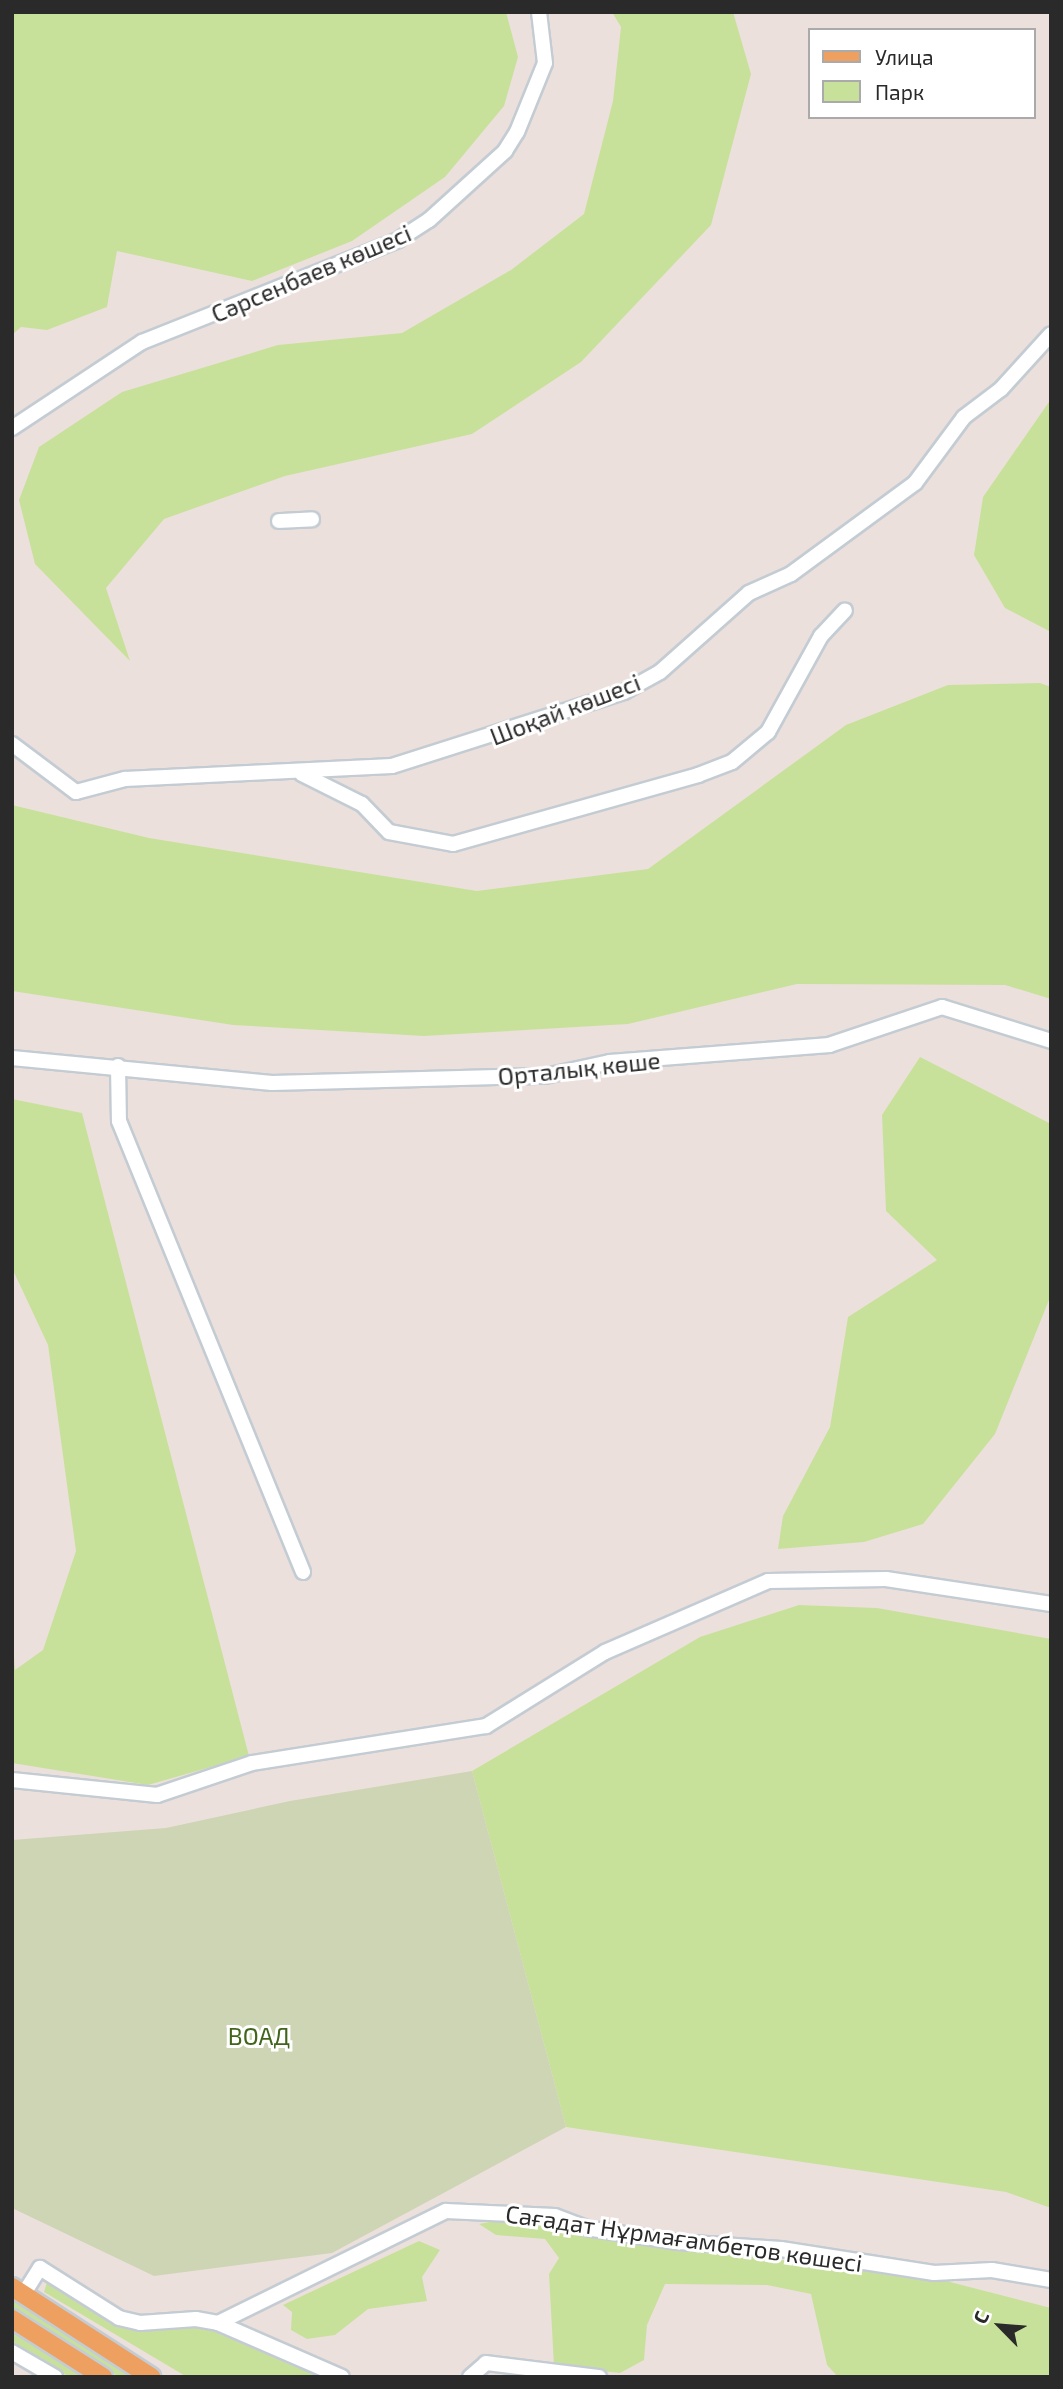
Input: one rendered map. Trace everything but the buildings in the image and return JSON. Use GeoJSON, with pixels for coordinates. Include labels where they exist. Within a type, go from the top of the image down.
{"type":"FeatureCollection","features":[{"type":"Feature","properties":{"kind":"main road"},"geometry":{"type":"LineString","coordinates":[[18,2291],[151,2377]]}},
{"type":"Feature","properties":{"kind":"main road"},"geometry":{"type":"LineString","coordinates":[[12,2319],[103,2377]]}},
{"type":"Feature","properties":{"kind":"street","name":"Сәрсенбаев көшесі"},"geometry":{"type":"LineString","coordinates":[[12,428],[142,342],[398,240],[429,220],[505,151],[517,132],[545,63],[540,12]]}},
{"type":"Feature","properties":{"kind":"street","name":"Шоқай көшесі"},"geometry":{"type":"LineString","coordinates":[[12,744],[76,792],[125,779],[391,766],[446,752],[624,692],[660,672],[749,593],[791,574],[915,483],[964,417],[1001,389],[1051,334]]}},
{"type":"Feature","properties":{"kind":"street"},"geometry":{"type":"LineString","coordinates":[[279,522],[312,519]]}},
{"type":"Feature","properties":{"kind":"street"},"geometry":{"type":"LineString","coordinates":[[297,772],[362,804],[389,832],[453,844],[668,784],[732,762],[768,732],[821,636],[845,610]]}},
{"type":"Feature","properties":{"kind":"street","name":"Орталық көше"},"geometry":{"type":"LineString","coordinates":[[12,1058],[118,1066],[272,1083],[545,1076],[610,1062],[829,1045],[942,1007],[1051,1041]]}},
{"type":"Feature","properties":{"kind":"street"},"geometry":{"type":"LineString","coordinates":[[118,1066],[119,1121],[303,1572]]}},
{"type":"Feature","properties":{"kind":"street"},"geometry":{"type":"LineString","coordinates":[[12,1780],[157,1795],[252,1763],[486,1727],[605,1651],[768,1581],[886,1579],[1051,1604]]}},
{"type":"Feature","properties":{"kind":"street","name":"Сағадат Нұрмағамбетов көшесі"},"geometry":{"type":"LineString","coordinates":[[218,2323],[446,2211],[555,2216],[586,2228],[665,2240],[781,2249],[934,2273],[992,2270],[1051,2280]]}},
{"type":"Feature","properties":{"kind":"street","name":"Сағадат Нұрмағамбетов көшесі"},"geometry":{"type":"LineString","coordinates":[[18,2291],[40,2268],[119,2318],[218,2323],[342,2377]]}},
{"type":"Feature","properties":{"kind":"street"},"geometry":{"type":"LineString","coordinates":[[12,2352],[55,2377]]}},
{"type":"Feature","properties":{"kind":"street"},"geometry":{"type":"LineString","coordinates":[[470,2377],[485,2363],[599,2377]]}},
{"type":"Feature","properties":{"kind":"green space"},"geometry":{"type":"Polygon","coordinates":[[[12,12],[506,12],[518,57],[504,106],[445,177],[352,241],[252,281],[117,251],[107,307],[47,330],[21,327],[12,335],[12,12]]]}},
{"type":"Feature","properties":{"kind":"green space"},"geometry":{"type":"Polygon","coordinates":[[[612,12],[733,12],[751,74],[711,225],[581,362],[472,434],[285,476],[164,519],[106,588],[130,661],[35,564],[19,500],[39,447],[122,392],[278,345],[402,333],[511,270],[584,214],[613,101],[621,27],[612,12]]]}},
{"type":"Feature","properties":{"kind":"green space"},"geometry":{"type":"Polygon","coordinates":[[[1051,399],[1051,632],[1005,608],[974,555],[983,497],[1051,399]]]}},
{"type":"Feature","properties":{"kind":"green space"},"geometry":{"type":"Polygon","coordinates":[[[1040,683],[1051,687],[1051,999],[1005,985],[797,984],[628,1024],[424,1036],[233,1025],[12,991],[12,805],[149,838],[477,891],[648,869],[846,725],[948,685],[1040,683]]]}},
{"type":"Feature","properties":{"kind":"green space"},"geometry":{"type":"Polygon","coordinates":[[[920,1057],[1051,1124],[1051,1295],[995,1434],[923,1524],[864,1542],[778,1549],[783,1516],[830,1427],[848,1317],[937,1260],[886,1211],[882,1115],[920,1057]]]}},
{"type":"Feature","properties":{"kind":"green space"},"geometry":{"type":"Polygon","coordinates":[[[12,1099],[82,1113],[249,1756],[148,1785],[12,1763],[12,1629],[15,1670],[43,1650],[76,1551],[48,1345],[12,1268],[12,1099]]]}},
{"type":"Feature","properties":{"kind":"green space"},"geometry":{"type":"Polygon","coordinates":[[[799,1605],[877,1608],[1051,1639],[1051,2208],[1006,2192],[566,2127],[472,1771],[700,1637],[799,1605]]]}},
{"type":"Feature","properties":{"kind":"green space","name":"ВОАД"},"geometry":{"type":"Polygon","coordinates":[[[472,1771],[566,2127],[332,2253],[154,2276],[12,2208],[12,1840],[166,1828],[290,1801],[472,1771]]]}},
{"type":"Feature","properties":{"kind":"green space"},"geometry":{"type":"Polygon","coordinates":[[[517,2217],[557,2219],[598,2237],[662,2248],[919,2274],[1051,2308],[1051,2377],[838,2377],[827,2365],[811,2294],[767,2285],[665,2284],[647,2325],[644,2360],[620,2373],[554,2366],[549,2274],[559,2258],[545,2239],[496,2235],[479,2224],[517,2217]]]}},
{"type":"Feature","properties":{"kind":"green space"},"geometry":{"type":"Polygon","coordinates":[[[419,2241],[440,2250],[422,2277],[427,2301],[368,2309],[335,2335],[307,2339],[291,2330],[292,2312],[283,2305],[419,2241]]]}},
{"type":"Feature","properties":{"kind":"green space"},"geometry":{"type":"Polygon","coordinates":[[[48,2279],[135,2327],[195,2325],[227,2333],[323,2377],[187,2377],[44,2292],[48,2279]]]}},
{"type":"Feature","properties":{"kind":"green space"},"geometry":{"type":"Polygon","coordinates":[[[12,2298],[134,2377],[119,2377],[36,2327],[12,2311],[12,2298]]]}},
{"type":"Feature","properties":{"kind":"green space"},"geometry":{"type":"Polygon","coordinates":[[[12,2328],[89,2377],[69,2377],[12,2341],[12,2328]]]}}]}
